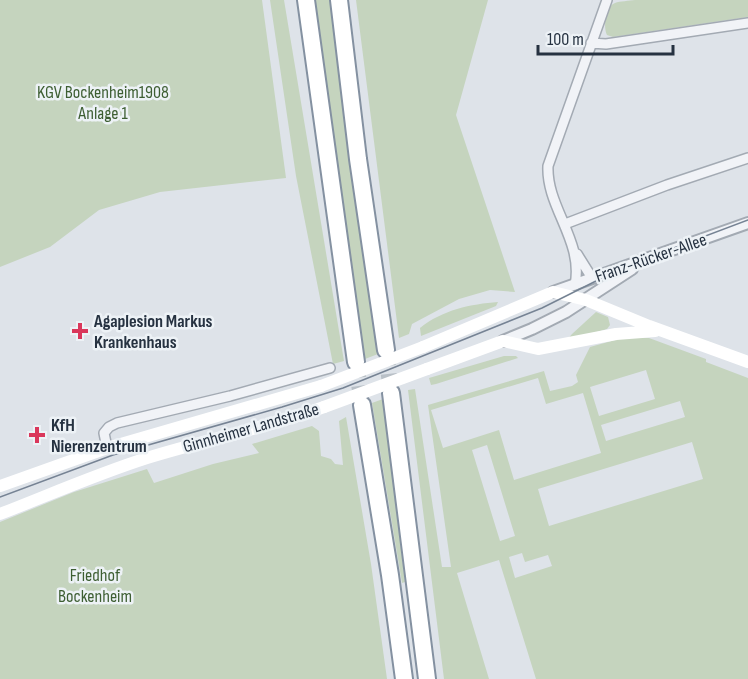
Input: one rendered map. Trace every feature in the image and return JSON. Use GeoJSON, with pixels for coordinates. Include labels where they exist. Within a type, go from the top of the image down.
{"type":"FeatureCollection","features":[{"type":"Feature","properties":{"kind":"highway"},"geometry":{"type":"LineString","coordinates":[[306,0],[356,362]]}},
{"type":"Feature","properties":{"kind":"highway"},"geometry":{"type":"LineString","coordinates":[[339,0],[358,159],[386,350]]}},
{"type":"Feature","properties":{"kind":"highway"},"geometry":{"type":"LineString","coordinates":[[391,393],[427,679]]}},
{"type":"Feature","properties":{"kind":"highway"},"geometry":{"type":"LineString","coordinates":[[362,405],[390,574],[404,679]]}},
{"type":"Feature","properties":{"kind":"main road"},"geometry":{"type":"LineString","coordinates":[[553,292],[586,300],[660,331],[748,362]]}},
{"type":"Feature","properties":{"kind":"main road","name":"Ginnheimer Landstraße"},"geometry":{"type":"LineString","coordinates":[[0,486],[107,448],[321,386],[553,292]]}},
{"type":"Feature","properties":{"kind":"main road"},"geometry":{"type":"LineString","coordinates":[[599,337],[614,325],[615,318],[611,310]]}},
{"type":"Feature","properties":{"kind":"main road"},"geometry":{"type":"LineString","coordinates":[[503,341],[538,349],[599,337],[660,331]]}},
{"type":"Feature","properties":{"kind":"main road","name":"Ginnheimer Landstraße"},"geometry":{"type":"LineString","coordinates":[[0,514],[139,461],[270,425],[503,341]]}},
{"type":"Feature","properties":{"kind":"street"},"geometry":{"type":"LineString","coordinates":[[607,0],[548,166],[551,189],[573,246],[611,310]]}},
{"type":"Feature","properties":{"kind":"street"},"geometry":{"type":"LineString","coordinates":[[591,43],[606,44],[748,23]]}},
{"type":"Feature","properties":{"kind":"street"},"geometry":{"type":"LineString","coordinates":[[565,224],[667,185],[748,158]]}},
{"type":"Feature","properties":{"kind":"street","name":"Franz-Rücker-Allee"},"geometry":{"type":"LineString","coordinates":[[553,292],[748,223]]}},
{"type":"Feature","properties":{"kind":"street"},"geometry":{"type":"LineString","coordinates":[[573,246],[577,271],[575,285]]}},
{"type":"Feature","properties":{"kind":"street","name":"Ginnheimer Landstraße"},"geometry":{"type":"LineString","coordinates":[[503,341],[567,312],[621,274],[651,259]]}},
{"type":"Feature","properties":{"kind":"street","name":"Ginnheimer Landstraße"},"geometry":{"type":"LineString","coordinates":[[107,448],[104,434],[109,427],[117,423],[230,396],[330,368]]}},
{"type":"Feature","properties":{"kind":"green space","name":"KGV Bockenheim1908 Anlage 1"},"geometry":{"type":"Polygon","coordinates":[[[0,0],[262,0],[286,178],[160,192],[99,210],[50,247],[0,267],[0,0]]]}},
{"type":"Feature","properties":{"kind":"green space"},"geometry":{"type":"Polygon","coordinates":[[[270,0],[284,0],[344,361],[333,364],[296,176],[270,0]]]}},
{"type":"Feature","properties":{"kind":"green space"},"geometry":{"type":"Polygon","coordinates":[[[314,0],[330,0],[358,220],[378,354],[365,359],[314,0]]]}},
{"type":"Feature","properties":{"kind":"green space"},"geometry":{"type":"Polygon","coordinates":[[[356,0],[488,0],[456,115],[515,292],[490,290],[459,299],[412,324],[409,334],[399,338],[356,0]]]}},
{"type":"Feature","properties":{"kind":"green space"},"geometry":{"type":"Polygon","coordinates":[[[748,0],[748,17],[613,37],[607,35],[606,18],[612,5],[617,2],[748,0]]]}},
{"type":"Feature","properties":{"kind":"green space"},"geometry":{"type":"Polygon","coordinates":[[[498,302],[496,306],[421,336],[420,328],[447,312],[467,306],[498,302]]]}},
{"type":"Feature","properties":{"kind":"green space"},"geometry":{"type":"Polygon","coordinates":[[[596,312],[608,317],[610,325],[607,329],[566,341],[572,334],[596,312]]]}},
{"type":"Feature","properties":{"kind":"green space"},"geometry":{"type":"Polygon","coordinates":[[[626,337],[649,338],[706,359],[706,362],[748,378],[748,679],[536,679],[499,560],[457,573],[489,679],[444,679],[408,390],[415,389],[442,567],[451,567],[428,405],[544,371],[550,391],[572,386],[578,382],[576,375],[590,347],[626,337]],[[646,370],[590,387],[599,416],[655,399],[646,370]],[[538,378],[431,410],[443,448],[499,430],[514,480],[601,453],[583,393],[546,404],[538,378]],[[680,401],[601,425],[606,441],[685,417],[680,401]],[[692,442],[538,489],[549,526],[703,479],[692,442]],[[487,445],[472,450],[500,541],[515,536],[487,445]],[[522,553],[509,557],[515,578],[552,566],[548,555],[525,562],[522,553]]]}},
{"type":"Feature","properties":{"kind":"green space"},"geometry":{"type":"Polygon","coordinates":[[[504,356],[518,358],[431,385],[429,378],[504,356]]]}},
{"type":"Feature","properties":{"kind":"green space"},"geometry":{"type":"Polygon","coordinates":[[[383,399],[405,582],[402,583],[372,403],[383,399]]]}},
{"type":"Feature","properties":{"kind":"green space","name":"Friedhof Bockenheim"},"geometry":{"type":"Polygon","coordinates":[[[346,417],[371,564],[387,679],[0,679],[0,522],[74,492],[147,469],[154,483],[213,464],[259,453],[252,444],[312,426],[319,431],[321,456],[331,459],[335,464],[343,465],[339,421],[346,417]]]}},
{"type":"Feature","properties":{"kind":"tunnel"},"geometry":{"type":"LineString","coordinates":[[386,350],[391,393]]}},
{"type":"Feature","properties":{"kind":"tunnel"},"geometry":{"type":"LineString","coordinates":[[356,362],[362,405]]}},
{"type":"Feature","properties":{"kind":"tram line"},"geometry":{"type":"LineString","coordinates":[[0,497],[113,455],[343,388],[542,308],[626,266],[748,220]]}},
{"type":"Feature","properties":{"kind":"place","name":"Agaplesion Markus Krankenhaus"},"geometry":{"type":"Point","coordinates":[80,331]}},
{"type":"Feature","properties":{"kind":"place","name":"KfH Nierenzentrum"},"geometry":{"type":"Point","coordinates":[37,435]}}]}
